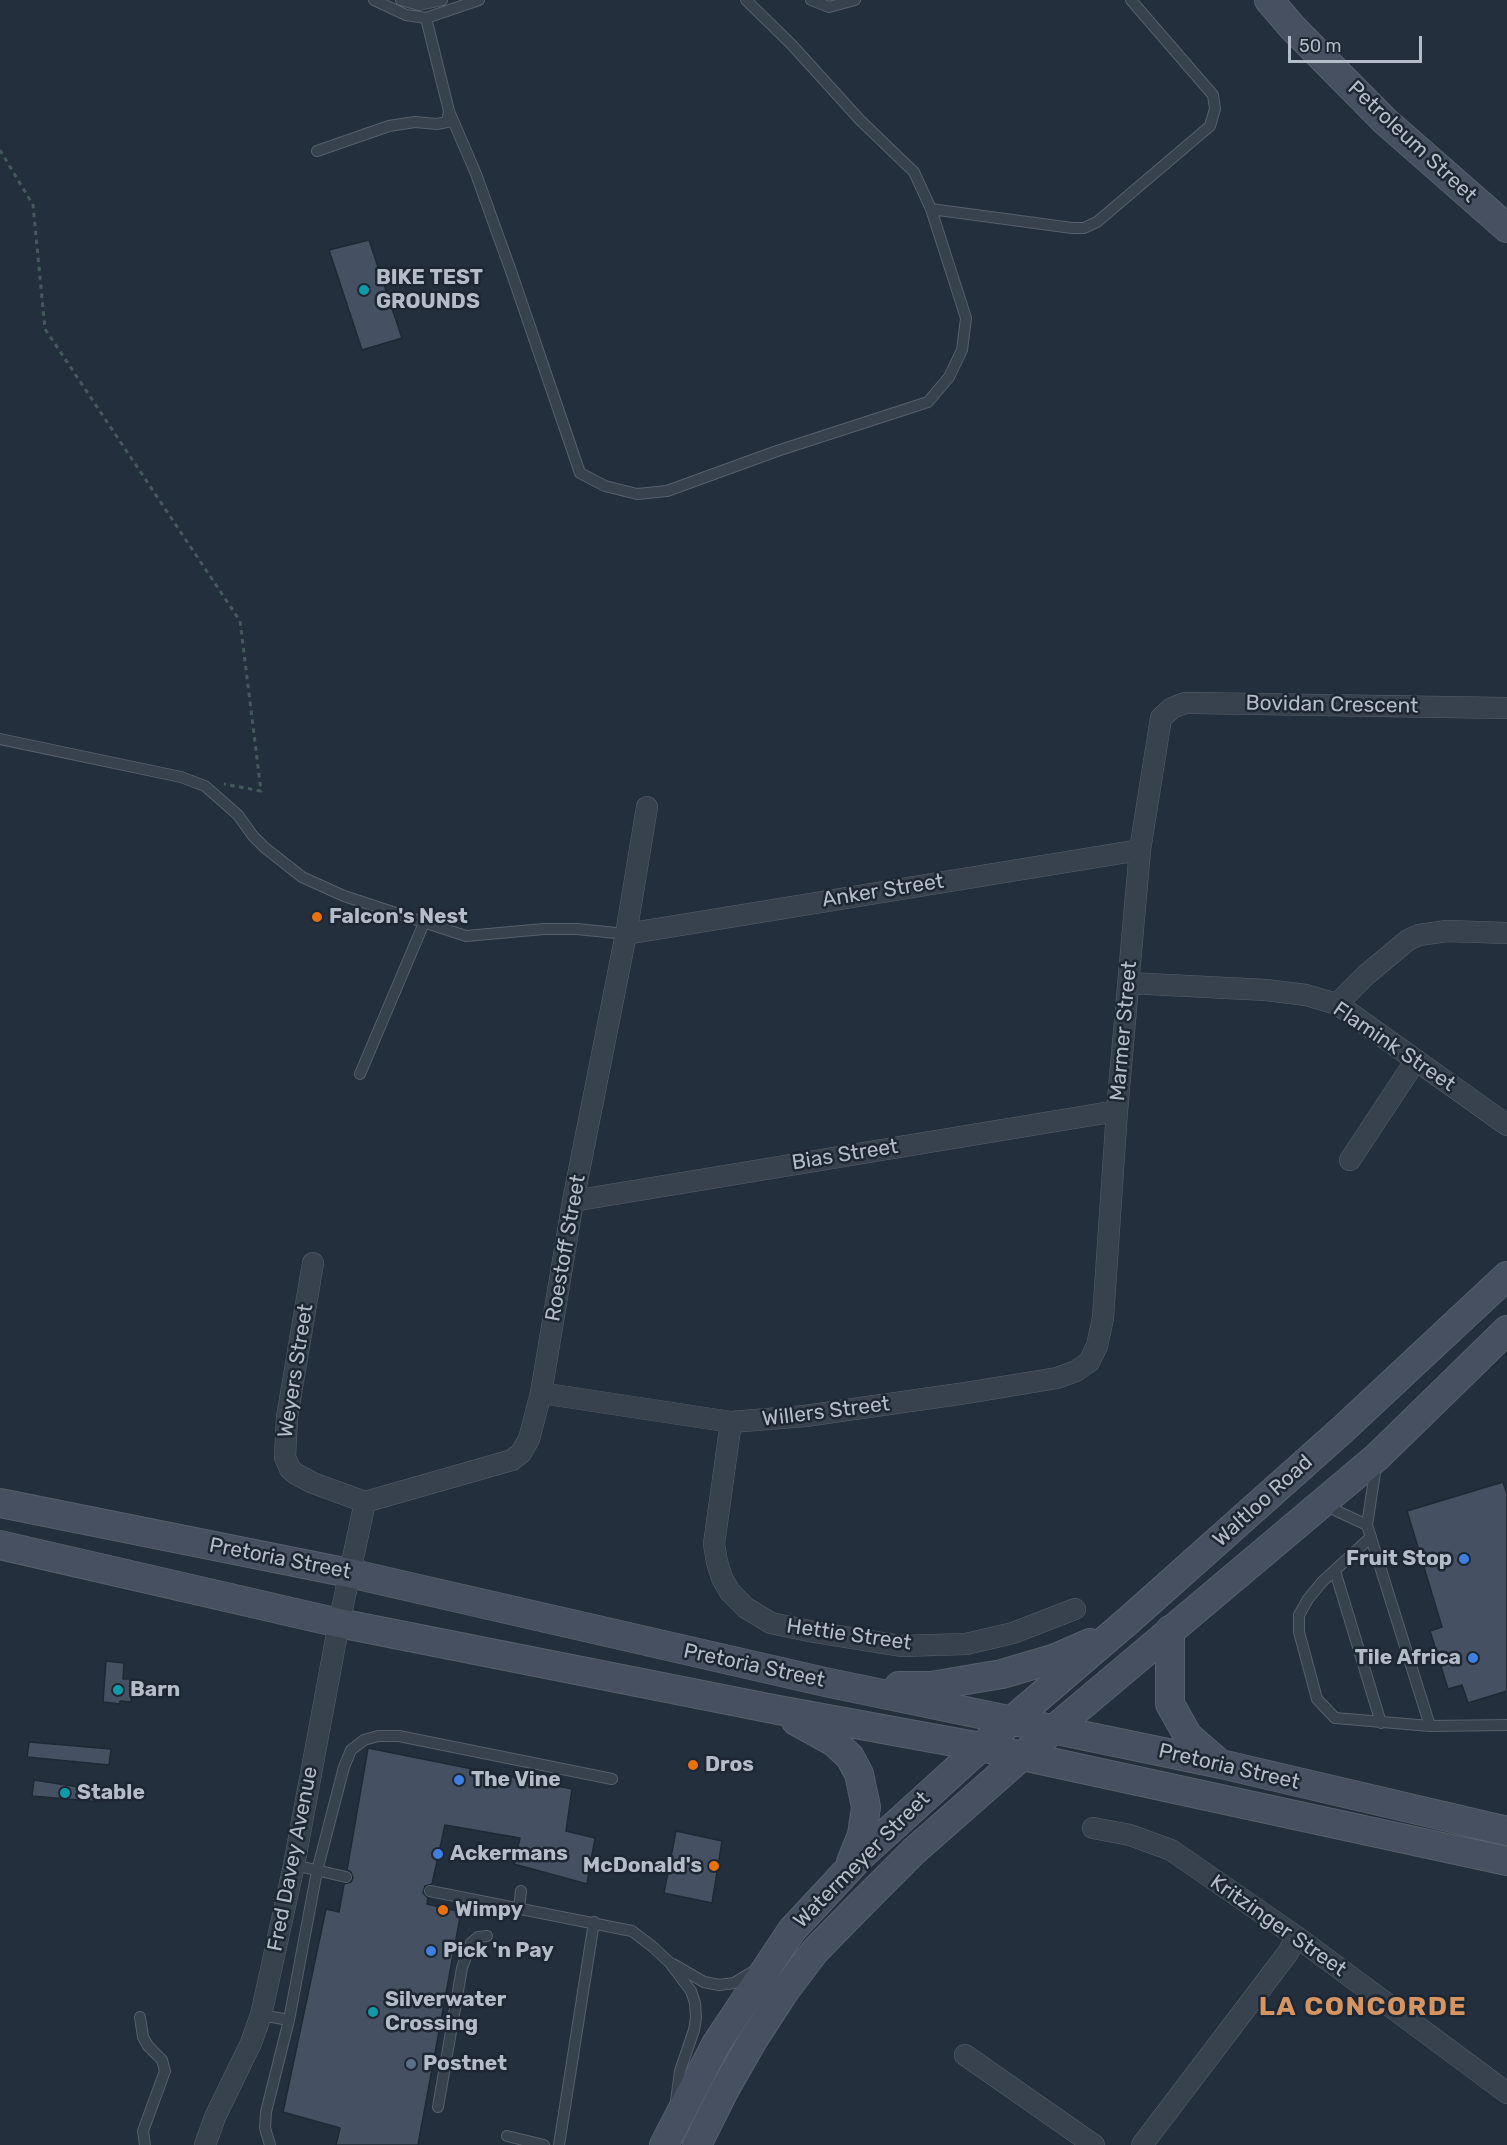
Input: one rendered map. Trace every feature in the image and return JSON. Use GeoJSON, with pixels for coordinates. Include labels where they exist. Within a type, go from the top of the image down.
{"type":"FeatureCollection","features":[{"type":"Feature","properties":{"kind":"main road","name":"Petroleum Street"},"geometry":{"type":"LineString","coordinates":[[1269,0],[1292,27],[1385,121],[1507,228]]}},
{"type":"Feature","properties":{"kind":"main road","name":"Waltloo Road"},"geometry":{"type":"LineString","coordinates":[[1012,1721],[1341,1431],[1507,1276]]}},
{"type":"Feature","properties":{"kind":"main road","name":"Waltloo Road"},"geometry":{"type":"LineString","coordinates":[[1053,1729],[1377,1457],[1507,1330]]}},
{"type":"Feature","properties":{"kind":"main road","name":"Pretoria Street"},"geometry":{"type":"LineString","coordinates":[[0,1503],[349,1573],[825,1682],[1221,1764],[1507,1832]]}},
{"type":"Feature","properties":{"kind":"main road","name":"Pretoria Street"},"geometry":{"type":"LineString","coordinates":[[0,1545],[339,1623],[773,1709],[981,1747],[1507,1861]]}},
{"type":"Feature","properties":{"kind":"main road"},"geometry":{"type":"LineString","coordinates":[[825,1682],[921,1686],[975,1680],[1053,1659],[1086,1646],[1129,1620]]}},
{"type":"Feature","properties":{"kind":"main road"},"geometry":{"type":"LineString","coordinates":[[1170,1630],[1170,1704],[1188,1736],[1221,1764]]}},
{"type":"Feature","properties":{"kind":"main road"},"geometry":{"type":"LineString","coordinates":[[773,1709],[820,1732],[834,1742],[850,1757],[859,1774],[866,1807],[862,1835],[849,1870]]}},
{"type":"Feature","properties":{"kind":"main road","name":"Watermeyer Street"},"geometry":{"type":"LineString","coordinates":[[664,2145],[716,2044],[792,1930],[898,1821],[1012,1721]]}},
{"type":"Feature","properties":{"kind":"main road","name":"Watermeyer Street"},"geometry":{"type":"LineString","coordinates":[[697,2145],[753,2040],[784,1992],[815,1951],[914,1851],[1053,1729]]}},
{"type":"Feature","properties":{"kind":"street","name":"Bovidan Crescent"},"geometry":{"type":"LineString","coordinates":[[1161,718],[1172,708],[1185,703],[1507,708]]}},
{"type":"Feature","properties":{"kind":"street","name":"Marmer Street"},"geometry":{"type":"LineString","coordinates":[[1097,1346],[1103,1318],[1117,1111],[1140,850],[1161,718]]}},
{"type":"Feature","properties":{"kind":"street","name":"Roestoff Street"},"geometry":{"type":"LineString","coordinates":[[365,1502],[512,1460],[521,1453],[529,1439],[541,1393],[573,1201],[626,934],[648,807]]}},
{"type":"Feature","properties":{"kind":"street","name":"Anker Street"},"geometry":{"type":"LineString","coordinates":[[626,934],[1140,850]]}},
{"type":"Feature","properties":{"kind":"street"},"geometry":{"type":"LineString","coordinates":[[1337,1004],[1365,975],[1408,940],[1419,935],[1447,931],[1507,933]]}},
{"type":"Feature","properties":{"kind":"street","name":"Flamink Street"},"geometry":{"type":"LineString","coordinates":[[1129,982],[1266,990],[1306,995],[1337,1004],[1507,1125]]}},
{"type":"Feature","properties":{"kind":"street"},"geometry":{"type":"LineString","coordinates":[[1350,1160],[1416,1060]]}},
{"type":"Feature","properties":{"kind":"street","name":"Bias Street"},"geometry":{"type":"LineString","coordinates":[[573,1201],[1117,1111]]}},
{"type":"Feature","properties":{"kind":"street","name":"Weyers Street"},"geometry":{"type":"LineString","coordinates":[[313,1263],[287,1417],[285,1457],[296,1474],[313,1483],[365,1502]]}},
{"type":"Feature","properties":{"kind":"street","name":"Willers Street"},"geometry":{"type":"LineString","coordinates":[[541,1393],[731,1422],[805,1416],[1057,1378],[1076,1371],[1089,1362],[1097,1346]]}},
{"type":"Feature","properties":{"kind":"street","name":"Hettie Street"},"geometry":{"type":"LineString","coordinates":[[731,1422],[714,1544],[717,1562],[730,1592],[746,1608],[771,1623],[901,1646],[966,1644],[1013,1633],[1075,1609]]}},
{"type":"Feature","properties":{"kind":"street"},"geometry":{"type":"LineString","coordinates":[[349,1573],[365,1502]]}},
{"type":"Feature","properties":{"kind":"street","name":"Fred Davey Avenue"},"geometry":{"type":"LineString","coordinates":[[206,2140],[261,2015],[294,1865],[349,1573]]}},
{"type":"Feature","properties":{"kind":"street","name":"Kritzinger Street"},"geometry":{"type":"LineString","coordinates":[[1093,1828],[1130,1834],[1171,1850],[1297,1937],[1507,2093]]}},
{"type":"Feature","properties":{"kind":"street"},"geometry":{"type":"LineString","coordinates":[[1142,2145],[1287,1954],[1297,1937]]}},
{"type":"Feature","properties":{"kind":"street"},"geometry":{"type":"LineString","coordinates":[[965,2055],[1094,2145]]}},
{"type":"Feature","properties":{"kind":"lane"},"geometry":{"type":"LineString","coordinates":[[374,0],[406,15],[426,18],[479,0]]}},
{"type":"Feature","properties":{"kind":"lane"},"geometry":{"type":"LineString","coordinates":[[401,0],[419,5],[442,0]]}},
{"type":"Feature","properties":{"kind":"lane"},"geometry":{"type":"LineString","coordinates":[[426,18],[449,111],[476,174],[580,473],[605,486],[637,494],[667,491],[928,402],[949,376],[962,350],[966,318],[931,209],[914,172],[860,120],[792,45],[746,0]]}},
{"type":"Feature","properties":{"kind":"lane"},"geometry":{"type":"LineString","coordinates":[[811,0],[830,7],[855,0]]}},
{"type":"Feature","properties":{"kind":"lane"},"geometry":{"type":"LineString","coordinates":[[931,209],[1084,228],[1097,222],[1210,126],[1215,109],[1212,95],[1131,0]]}},
{"type":"Feature","properties":{"kind":"lane"},"geometry":{"type":"LineString","coordinates":[[316,151],[404,123],[445,123],[449,120],[449,111]]}},
{"type":"Feature","properties":{"kind":"lane"},"geometry":{"type":"LineString","coordinates":[[0,739],[181,777],[205,786],[238,814],[253,836],[264,847],[302,877],[344,896],[424,923],[466,936],[544,929],[626,934]]}},
{"type":"Feature","properties":{"kind":"lane"},"geometry":{"type":"LineString","coordinates":[[360,1074],[424,923]]}},
{"type":"Feature","properties":{"kind":"lane"},"geometry":{"type":"LineString","coordinates":[[1377,1457],[1367,1525],[1430,1726]]}},
{"type":"Feature","properties":{"kind":"lane"},"geometry":{"type":"LineString","coordinates":[[1322,1503],[1367,1525]]}},
{"type":"Feature","properties":{"kind":"lane"},"geometry":{"type":"LineString","coordinates":[[1371,1537],[1322,1582],[1299,1615],[1299,1632],[1317,1699],[1335,1718],[1430,1726],[1507,1725]]}},
{"type":"Feature","properties":{"kind":"lane"},"geometry":{"type":"LineString","coordinates":[[1335,1571],[1381,1723]]}},
{"type":"Feature","properties":{"kind":"lane"},"geometry":{"type":"LineString","coordinates":[[270,2145],[265,2128],[266,2112],[289,2020],[317,1871],[344,1767],[351,1750],[364,1740],[378,1736],[399,1736],[612,1779]]}},
{"type":"Feature","properties":{"kind":"lane"},"geometry":{"type":"LineString","coordinates":[[294,1865],[346,1877]]}},
{"type":"Feature","properties":{"kind":"lane"},"geometry":{"type":"LineString","coordinates":[[519,1910],[521,1890]]}},
{"type":"Feature","properties":{"kind":"lane"},"geometry":{"type":"LineString","coordinates":[[430,1891],[632,1931],[670,1963],[704,1982],[719,1985],[734,1983],[747,1976],[777,1951]]}},
{"type":"Feature","properties":{"kind":"lane"},"geometry":{"type":"LineString","coordinates":[[559,2145],[594,1922]]}},
{"type":"Feature","properties":{"kind":"lane"},"geometry":{"type":"LineString","coordinates":[[438,2107],[462,1968],[471,1943],[478,1937],[487,1936]]}},
{"type":"Feature","properties":{"kind":"lane"},"geometry":{"type":"LineString","coordinates":[[670,1963],[691,1991],[696,2018],[678,2080],[677,2119]]}},
{"type":"Feature","properties":{"kind":"lane"},"geometry":{"type":"LineString","coordinates":[[261,2015],[289,2020]]}},
{"type":"Feature","properties":{"kind":"lane"},"geometry":{"type":"LineString","coordinates":[[140,2017],[143,2037],[148,2046],[162,2060],[165,2071],[143,2132],[145,2145]]}},
{"type":"Feature","properties":{"kind":"lane"},"geometry":{"type":"LineString","coordinates":[[507,2136],[544,2145]]}},
{"type":"Feature","properties":{"kind":"path"},"geometry":{"type":"LineString","coordinates":[[0,150],[33,205],[45,329],[240,621],[261,791],[215,783]]}},
{"type":"Feature","properties":{"kind":"building","name":"BIKE TEST GROUNDS"},"geometry":{"type":"Polygon","coordinates":[[[369,240],[402,338],[362,350],[329,250],[369,240]]]}},
{"type":"Feature","properties":{"kind":"building","name":"Fruit Stop"},"geometry":{"type":"Polygon","coordinates":[[[1503,1482],[1507,1494],[1507,1691],[1468,1703],[1462,1685],[1448,1689],[1430,1631],[1442,1627],[1407,1511],[1503,1482]]]}},
{"type":"Feature","properties":{"kind":"building","name":"Barn"},"geometry":{"type":"Polygon","coordinates":[[[106,1661],[124,1663],[123,1679],[132,1679],[131,1702],[120,1701],[120,1704],[103,1702],[106,1661]]]}},
{"type":"Feature","properties":{"kind":"building"},"geometry":{"type":"Polygon","coordinates":[[[29,1742],[111,1749],[109,1765],[27,1757],[29,1742]]]}},
{"type":"Feature","properties":{"kind":"building","name":"Silverwater Crossing"},"geometry":{"type":"Polygon","coordinates":[[[368,1748],[572,1789],[566,1831],[595,1838],[587,1884],[514,1864],[520,1838],[445,1825],[432,1884],[425,1886],[423,1893],[428,1898],[427,1904],[461,1912],[418,2145],[336,2145],[340,2128],[283,2112],[326,1909],[339,1912],[344,1884],[351,1882],[353,1878],[351,1872],[347,1870],[368,1748]]]}},
{"type":"Feature","properties":{"kind":"building","name":"Stable"},"geometry":{"type":"Polygon","coordinates":[[[34,1780],[104,1791],[102,1802],[32,1796],[34,1780]]]}},
{"type":"Feature","properties":{"kind":"building"},"geometry":{"type":"Polygon","coordinates":[[[676,1831],[722,1841],[712,1903],[664,1893],[676,1831]]]}},
{"type":"Feature","properties":{"kind":"place","name":"BIKE TEST GROUNDS"},"geometry":{"type":"Point","coordinates":[364,290]}},
{"type":"Feature","properties":{"kind":"place","name":"Falcon's Nest"},"geometry":{"type":"Point","coordinates":[317,917]}},
{"type":"Feature","properties":{"kind":"place","name":"Fruit Stop"},"geometry":{"type":"Point","coordinates":[1464,1559]}},
{"type":"Feature","properties":{"kind":"place","name":"Tile Africa"},"geometry":{"type":"Point","coordinates":[1473,1658]}},
{"type":"Feature","properties":{"kind":"place","name":"Barn"},"geometry":{"type":"Point","coordinates":[118,1690]}},
{"type":"Feature","properties":{"kind":"place","name":"Dros"},"geometry":{"type":"Point","coordinates":[693,1765]}},
{"type":"Feature","properties":{"kind":"place","name":"The Vine"},"geometry":{"type":"Point","coordinates":[459,1780]}},
{"type":"Feature","properties":{"kind":"place","name":"Stable"},"geometry":{"type":"Point","coordinates":[65,1793]}},
{"type":"Feature","properties":{"kind":"place","name":"Ackermans"},"geometry":{"type":"Point","coordinates":[438,1854]}},
{"type":"Feature","properties":{"kind":"place","name":"McDonald's"},"geometry":{"type":"Point","coordinates":[714,1866]}},
{"type":"Feature","properties":{"kind":"place","name":"Wimpy"},"geometry":{"type":"Point","coordinates":[443,1910]}},
{"type":"Feature","properties":{"kind":"place","name":"Pick 'n Pay"},"geometry":{"type":"Point","coordinates":[431,1951]}},
{"type":"Feature","properties":{"kind":"place","name":"Silverwater Crossing"},"geometry":{"type":"Point","coordinates":[373,2012]}},
{"type":"Feature","properties":{"kind":"place","name":"Postnet"},"geometry":{"type":"Point","coordinates":[411,2064]}},
{"type":"Feature","properties":{"kind":"district","name":"LA CONCORDE"},"geometry":{"type":"Point","coordinates":[1363,2007]}}]}
